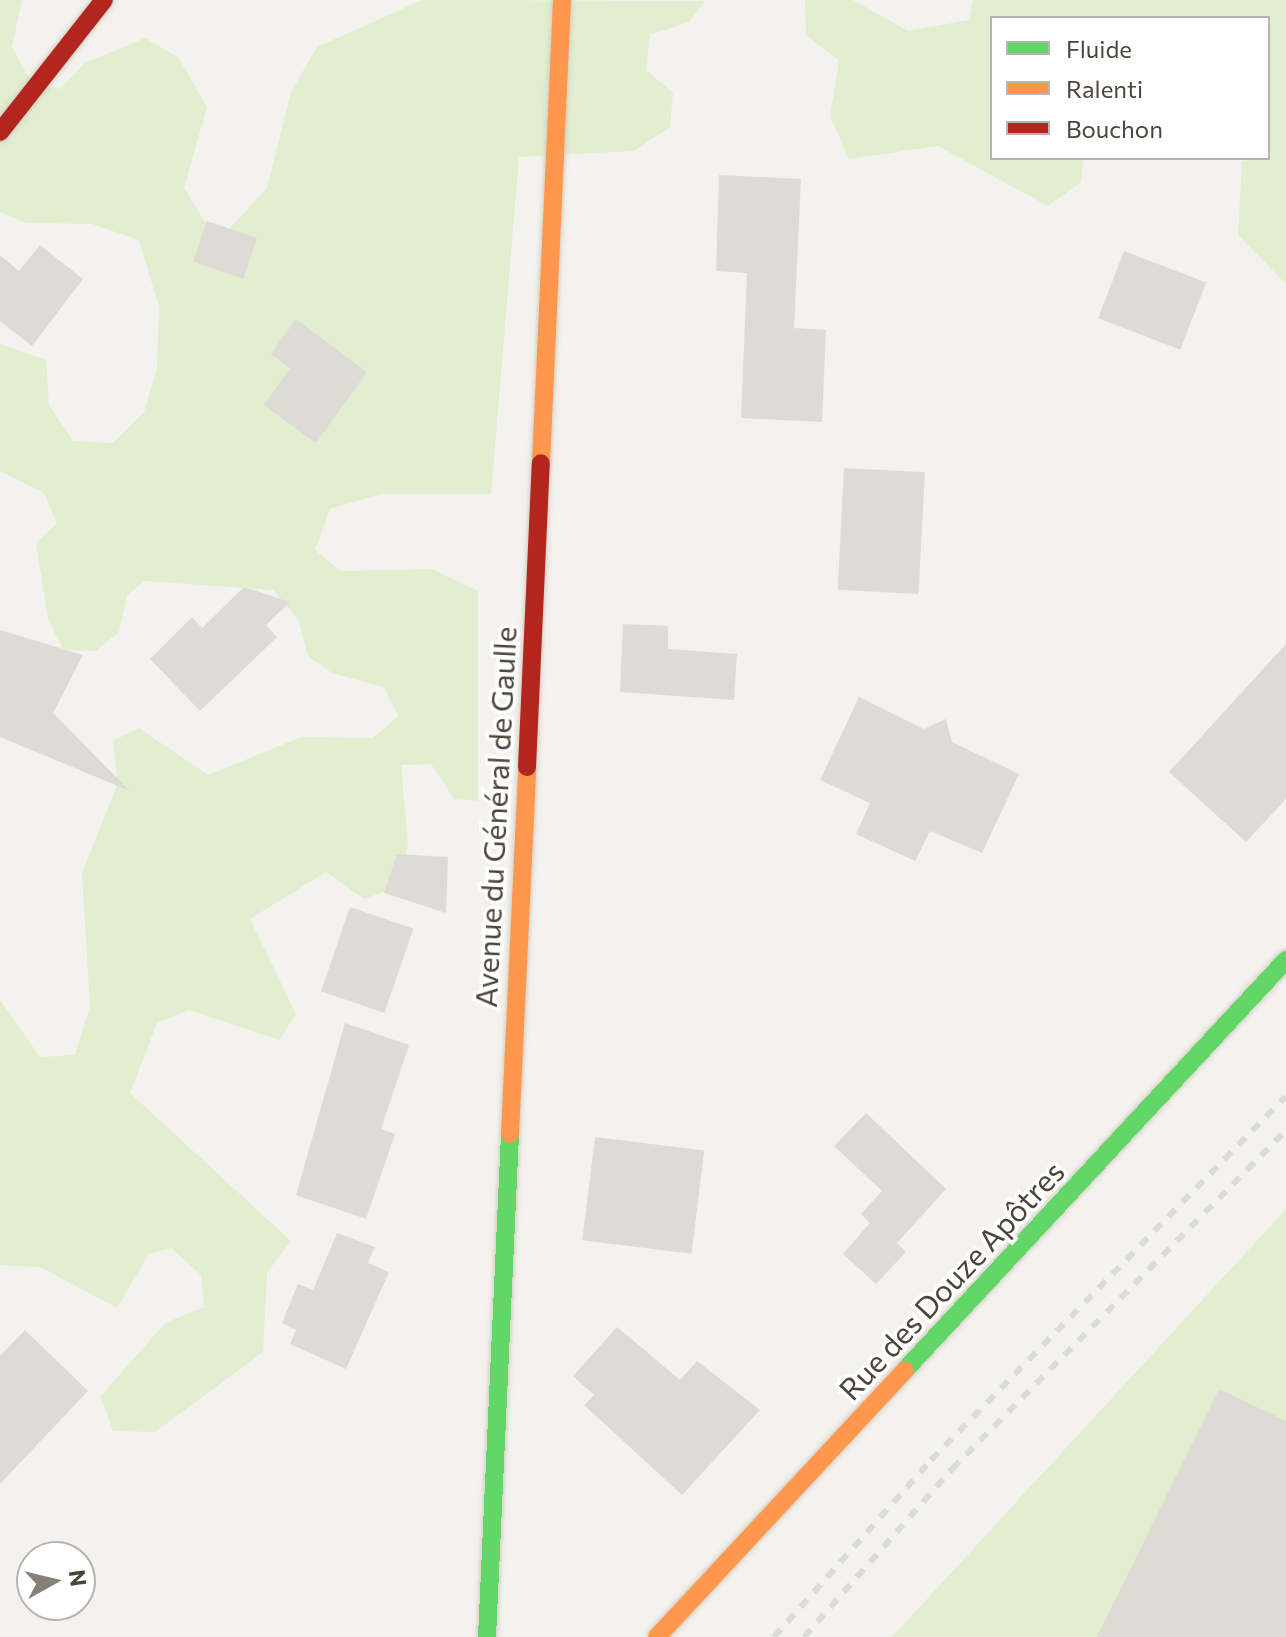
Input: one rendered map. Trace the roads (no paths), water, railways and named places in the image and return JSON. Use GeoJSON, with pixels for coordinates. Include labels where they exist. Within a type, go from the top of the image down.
{"type":"FeatureCollection","features":[{"type":"Feature","properties":{"kind":"street"},"geometry":{"type":"LineString","coordinates":[[0,132],[104,0]]}},
{"type":"Feature","properties":{"kind":"street","name":"Avenue du Général de Gaulle"},"geometry":{"type":"LineString","coordinates":[[487,1637],[562,0]]}},
{"type":"Feature","properties":{"kind":"street","name":"Rue des Douze Apôtres"},"geometry":{"type":"LineString","coordinates":[[657,1637],[1286,960]]}},
{"type":"Feature","properties":{"kind":"railway"},"geometry":{"type":"LineString","coordinates":[[774,1637],[931,1460],[1286,1096]]}},
{"type":"Feature","properties":{"kind":"railway"},"geometry":{"type":"LineString","coordinates":[[804,1637],[952,1469],[1286,1130]]}}]}
